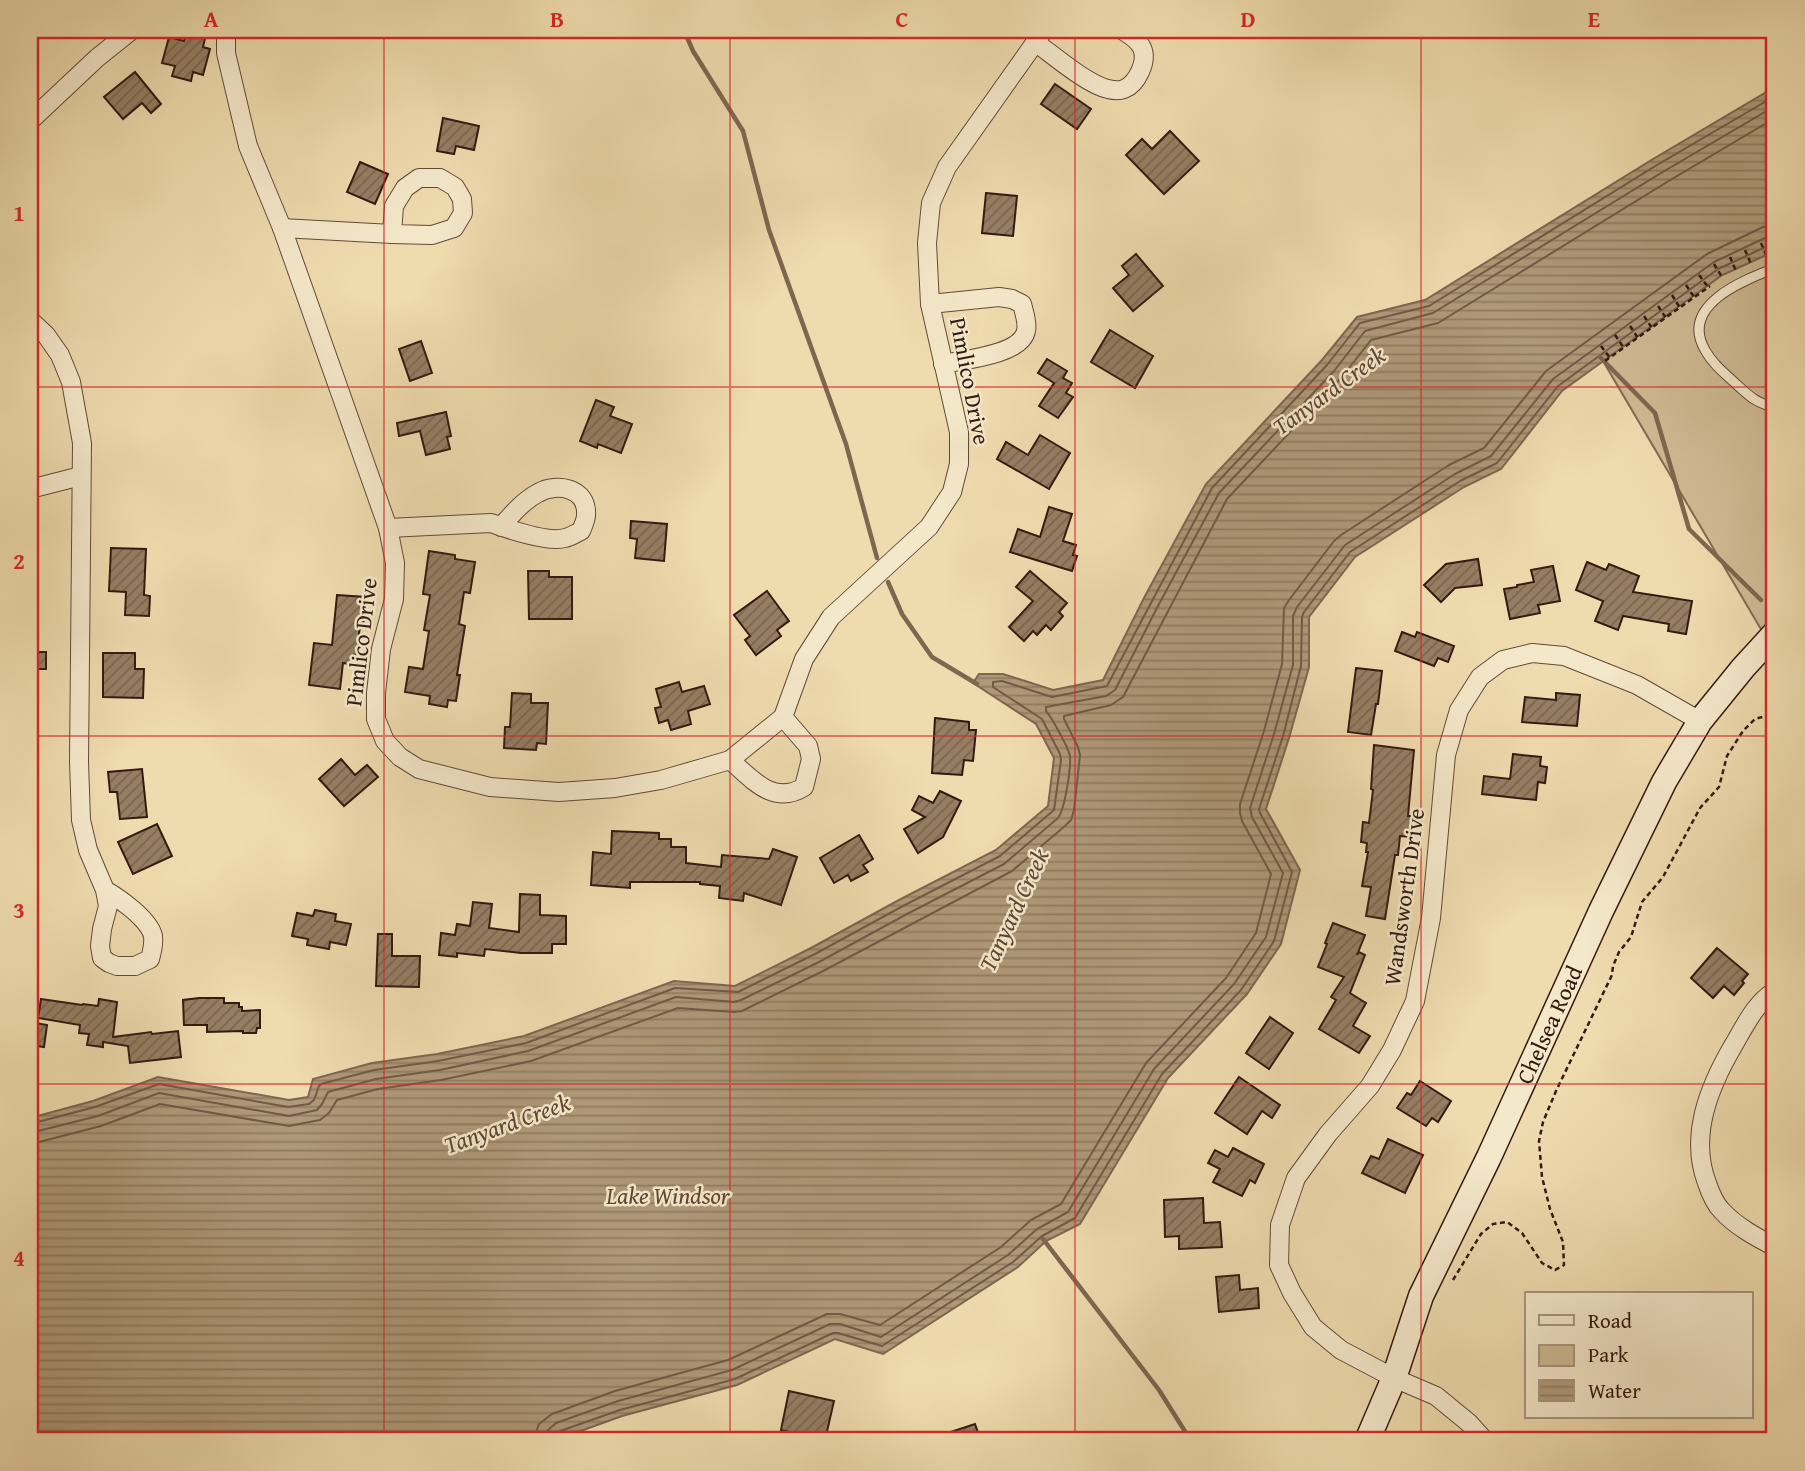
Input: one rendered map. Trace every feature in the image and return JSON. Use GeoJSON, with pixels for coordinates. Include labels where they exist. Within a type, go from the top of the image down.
{"type":"FeatureCollection","features":[{"type":"Feature","properties":{"kind":"street"},"geometry":{"type":"LineString","coordinates":[[30,121],[97,58],[132,30]]}},
{"type":"Feature","properties":{"kind":"street","name":"Pimlico Drive"},"geometry":{"type":"LineString","coordinates":[[226,30],[226,53],[248,146],[282,228],[388,528],[395,564],[394,599],[381,649],[376,693],[376,719],[385,741],[400,757],[419,769],[490,787],[559,792],[615,788],[661,780],[730,760],[783,717],[804,659],[831,617],[929,527],[952,492],[959,464],[959,432],[930,304],[927,243],[931,204],[947,167],[1040,36]]}},
{"type":"Feature","properties":{"kind":"street"},"geometry":{"type":"LineString","coordinates":[[1040,36],[1097,87],[1112,90],[1125,89],[1138,76],[1145,62],[1137,40],[1122,30]]}},
{"type":"Feature","properties":{"kind":"street"},"geometry":{"type":"LineString","coordinates":[[282,228],[392,234]]}},
{"type":"Feature","properties":{"kind":"street"},"geometry":{"type":"LineString","coordinates":[[930,304],[999,297],[1022,304],[1026,318],[1026,332],[1020,343],[1010,349],[943,364]]}},
{"type":"Feature","properties":{"kind":"street"},"geometry":{"type":"LineString","coordinates":[[30,320],[46,335],[60,355],[71,382],[82,443],[79,762],[81,820],[88,850],[104,890]]}},
{"type":"Feature","properties":{"kind":"street"},"geometry":{"type":"LineString","coordinates":[[30,488],[81,476]]}},
{"type":"Feature","properties":{"kind":"street"},"geometry":{"type":"LineString","coordinates":[[388,528],[491,523],[501,527]]}},
{"type":"Feature","properties":{"kind":"street","name":"Chelsea Road"},"geometry":{"type":"LineString","coordinates":[[1367,1441],[1394,1378],[1421,1296],[1664,782],[1700,721],[1775,633]]}},
{"type":"Feature","properties":{"kind":"street","name":"Wandsworth Drive"},"geometry":{"type":"LineString","coordinates":[[1485,1441],[1469,1423],[1436,1396],[1394,1378],[1341,1350],[1313,1327],[1279,1265],[1280,1225],[1296,1178],[1328,1134],[1370,1086],[1392,1050],[1415,1000],[1431,918],[1446,755],[1459,710],[1480,677],[1503,660],[1532,653],[1564,656],[1637,685],[1700,721]]}},
{"type":"Feature","properties":{"kind":"street"},"geometry":{"type":"LineString","coordinates":[[730,760],[762,788],[774,793],[794,793],[804,787],[811,759],[808,746],[783,717]]}},
{"type":"Feature","properties":{"kind":"street"},"geometry":{"type":"LineString","coordinates":[[1775,991],[1756,1008],[1721,1066],[1701,1121],[1700,1146],[1702,1171],[1721,1211],[1750,1234],[1775,1247]]}},
{"type":"Feature","properties":{"kind":"lane"},"geometry":{"type":"LineString","coordinates":[[1775,268],[1745,279],[1716,298],[1701,315],[1700,332],[1703,348],[1716,365],[1752,398],[1766,406],[1775,405]]}},
{"type":"Feature","properties":{"kind":"path"},"geometry":{"type":"LineString","coordinates":[[1761,243],[1767,257]]}},
{"type":"Feature","properties":{"kind":"path"},"geometry":{"type":"LineString","coordinates":[[1745,250],[1751,264]]}},
{"type":"Feature","properties":{"kind":"path"},"geometry":{"type":"LineString","coordinates":[[1605,361],[1722,277],[1775,253]]}},
{"type":"Feature","properties":{"kind":"path"},"geometry":{"type":"LineString","coordinates":[[1730,257],[1735,271]]}},
{"type":"Feature","properties":{"kind":"path"},"geometry":{"type":"LineString","coordinates":[[1714,264],[1722,277]]}},
{"type":"Feature","properties":{"kind":"path"},"geometry":{"type":"LineString","coordinates":[[1699,275],[1709,287]]}},
{"type":"Feature","properties":{"kind":"path"},"geometry":{"type":"LineString","coordinates":[[1686,285],[1694,297]]}},
{"type":"Feature","properties":{"kind":"path"},"geometry":{"type":"LineString","coordinates":[[1672,295],[1680,308]]}},
{"type":"Feature","properties":{"kind":"path"},"geometry":{"type":"LineString","coordinates":[[1658,306],[1666,318]]}},
{"type":"Feature","properties":{"kind":"path"},"geometry":{"type":"LineString","coordinates":[[1644,316],[1652,328]]}},
{"type":"Feature","properties":{"kind":"path"},"geometry":{"type":"LineString","coordinates":[[1630,326],[1638,338]]}},
{"type":"Feature","properties":{"kind":"path"},"geometry":{"type":"LineString","coordinates":[[1615,335],[1624,348]]}},
{"type":"Feature","properties":{"kind":"path"},"geometry":{"type":"LineString","coordinates":[[1601,345],[1610,358]]}},
{"type":"Feature","properties":{"kind":"path"},"geometry":{"type":"LineString","coordinates":[[1449,1288],[1481,1234],[1493,1224],[1507,1222],[1522,1233],[1542,1263],[1555,1270],[1564,1265],[1563,1242],[1542,1177],[1539,1141],[1551,1101],[1612,975],[1619,951],[1631,937],[1642,902],[1663,877],[1700,808],[1719,787],[1727,756],[1743,731],[1755,719],[1766,716],[1775,719]]}},
{"type":"Feature","properties":{"kind":"green space"},"geometry":{"type":"Polygon","coordinates":[[[1775,251],[1775,618],[1762,631],[1603,361],[1722,275],[1775,251]]]}},
{"type":"Feature","properties":{"kind":"water","name":"Lake Windsor"},"geometry":{"type":"Polygon","coordinates":[[[1775,87],[1775,251],[1722,275],[1562,391],[1501,469],[1464,487],[1355,557],[1309,617],[1309,667],[1266,809],[1300,870],[1281,944],[1247,994],[1168,1078],[1080,1224],[1046,1241],[1018,1267],[883,1354],[835,1339],[737,1385],[622,1416],[553,1441],[30,1441],[30,1118],[93,1101],[158,1077],[289,1100],[308,1097],[313,1079],[372,1063],[437,1054],[524,1036],[674,981],[735,986],[996,850],[1048,806],[1054,758],[1036,724],[973,683],[979,674],[1003,674],[1053,690],[1103,680],[1206,484],[1322,360],[1357,317],[1425,300],[1775,87]]]}},
{"type":"Feature","properties":{"kind":"building"},"geometry":{"type":"Polygon","coordinates":[[[187,30],[207,30],[203,47],[210,49],[203,75],[193,72],[191,81],[172,76],[175,66],[162,63],[169,37],[184,41],[187,30]]]}},
{"type":"Feature","properties":{"kind":"building"},"geometry":{"type":"Polygon","coordinates":[[[135,72],[161,104],[151,113],[142,103],[123,119],[104,97],[135,72]]]}},
{"type":"Feature","properties":{"kind":"building"},"geometry":{"type":"Polygon","coordinates":[[[1055,84],[1091,109],[1077,129],[1041,104],[1055,84]]]}},
{"type":"Feature","properties":{"kind":"building"},"geometry":{"type":"Polygon","coordinates":[[[443,118],[479,126],[474,150],[456,146],[454,154],[437,151],[443,118]]]}},
{"type":"Feature","properties":{"kind":"building"},"geometry":{"type":"Polygon","coordinates":[[[1170,131],[1199,161],[1164,194],[1126,155],[1142,139],[1152,149],[1170,131]]]}},
{"type":"Feature","properties":{"kind":"building"},"geometry":{"type":"Polygon","coordinates":[[[360,162],[388,174],[375,204],[347,192],[360,162]]]}},
{"type":"Feature","properties":{"kind":"building"},"geometry":{"type":"Polygon","coordinates":[[[986,193],[1017,196],[1013,236],[982,233],[986,193]]]}},
{"type":"Feature","properties":{"kind":"building"},"geometry":{"type":"Polygon","coordinates":[[[1136,254],[1163,286],[1133,311],[1113,288],[1129,275],[1122,266],[1136,254]]]}},
{"type":"Feature","properties":{"kind":"building"},"geometry":{"type":"Polygon","coordinates":[[[1110,330],[1153,356],[1135,388],[1091,362],[1110,330]]]}},
{"type":"Feature","properties":{"kind":"building"},"geometry":{"type":"Polygon","coordinates":[[[421,341],[432,373],[410,381],[399,349],[421,341]]]}},
{"type":"Feature","properties":{"kind":"building"},"geometry":{"type":"Polygon","coordinates":[[[1047,359],[1067,371],[1063,378],[1072,383],[1066,393],[1073,397],[1058,418],[1039,406],[1054,383],[1038,373],[1047,359]]]}},
{"type":"Feature","properties":{"kind":"building"},"geometry":{"type":"Polygon","coordinates":[[[596,400],[614,407],[610,416],[632,424],[621,453],[598,444],[597,448],[580,441],[596,400]]]}},
{"type":"Feature","properties":{"kind":"building"},"geometry":{"type":"Polygon","coordinates":[[[446,412],[451,436],[447,437],[450,449],[426,455],[420,431],[399,436],[397,423],[446,412]]]}},
{"type":"Feature","properties":{"kind":"building"},"geometry":{"type":"Polygon","coordinates":[[[1040,435],[1070,453],[1049,489],[997,459],[1006,442],[1028,455],[1040,435]]]}},
{"type":"Feature","properties":{"kind":"building"},"geometry":{"type":"Polygon","coordinates":[[[1049,507],[1072,514],[1063,541],[1076,545],[1073,555],[1077,556],[1072,571],[1010,552],[1018,529],[1040,537],[1049,507]]]}},
{"type":"Feature","properties":{"kind":"building"},"geometry":{"type":"Polygon","coordinates":[[[631,521],[667,524],[664,561],[635,558],[637,539],[630,538],[631,521]]]}},
{"type":"Feature","properties":{"kind":"building"},"geometry":{"type":"Polygon","coordinates":[[[111,548],[146,549],[144,595],[150,596],[149,616],[125,615],[126,592],[109,591],[111,548]]]}},
{"type":"Feature","properties":{"kind":"building"},"geometry":{"type":"Polygon","coordinates":[[[429,551],[455,555],[455,559],[475,562],[470,593],[464,592],[459,624],[465,626],[457,675],[460,675],[456,701],[448,700],[447,707],[429,704],[430,696],[405,692],[409,667],[423,669],[429,631],[424,630],[430,595],[423,594],[429,551]]]}},
{"type":"Feature","properties":{"kind":"building"},"geometry":{"type":"Polygon","coordinates":[[[1478,559],[1482,585],[1455,588],[1441,602],[1424,585],[1446,564],[1478,559]]]}},
{"type":"Feature","properties":{"kind":"building"},"geometry":{"type":"Polygon","coordinates":[[[1587,562],[1606,570],[1609,564],[1639,576],[1633,592],[1692,601],[1686,634],[1668,631],[1669,624],[1623,616],[1618,630],[1595,621],[1603,601],[1576,590],[1587,562]]]}},
{"type":"Feature","properties":{"kind":"building"},"geometry":{"type":"Polygon","coordinates":[[[1553,566],[1560,601],[1538,605],[1540,613],[1510,619],[1504,589],[1534,582],[1531,570],[1553,566]]]}},
{"type":"Feature","properties":{"kind":"building"},"geometry":{"type":"Polygon","coordinates":[[[528,571],[549,571],[549,577],[572,577],[572,619],[529,619],[528,571]]]}},
{"type":"Feature","properties":{"kind":"building"},"geometry":{"type":"Polygon","coordinates":[[[1030,571],[1067,603],[1059,612],[1063,616],[1051,630],[1046,625],[1037,635],[1033,631],[1024,641],[1009,627],[1033,601],[1016,587],[1030,571]]]}},
{"type":"Feature","properties":{"kind":"building"},"geometry":{"type":"Polygon","coordinates":[[[767,591],[789,621],[777,630],[781,636],[756,655],[745,640],[750,636],[734,615],[767,591]]]}},
{"type":"Feature","properties":{"kind":"building"},"geometry":{"type":"Polygon","coordinates":[[[337,595],[366,597],[355,665],[343,663],[340,689],[309,685],[314,643],[332,645],[337,595]]]}},
{"type":"Feature","properties":{"kind":"building"},"geometry":{"type":"Polygon","coordinates":[[[1402,632],[1415,637],[1417,632],[1454,646],[1448,662],[1438,658],[1434,666],[1395,651],[1402,632]]]}},
{"type":"Feature","properties":{"kind":"building"},"geometry":{"type":"Polygon","coordinates":[[[30,652],[46,652],[46,669],[30,669],[30,652]]]}},
{"type":"Feature","properties":{"kind":"building"},"geometry":{"type":"Polygon","coordinates":[[[103,653],[135,653],[135,669],[144,669],[143,698],[103,697],[103,653]]]}},
{"type":"Feature","properties":{"kind":"building"},"geometry":{"type":"Polygon","coordinates":[[[1356,668],[1382,671],[1371,735],[1348,732],[1356,668]]]}},
{"type":"Feature","properties":{"kind":"building"},"geometry":{"type":"Polygon","coordinates":[[[679,682],[682,692],[704,686],[710,704],[688,711],[691,724],[671,730],[668,720],[659,723],[655,708],[661,707],[656,689],[679,682]]]}},
{"type":"Feature","properties":{"kind":"building"},"geometry":{"type":"Polygon","coordinates":[[[512,693],[531,694],[531,703],[548,703],[546,744],[537,743],[536,750],[504,748],[505,727],[510,727],[512,693]]]}},
{"type":"Feature","properties":{"kind":"building"},"geometry":{"type":"Polygon","coordinates":[[[1556,693],[1580,695],[1577,726],[1522,722],[1525,697],[1556,700],[1556,693]]]}},
{"type":"Feature","properties":{"kind":"building"},"geometry":{"type":"Polygon","coordinates":[[[935,718],[969,722],[969,730],[976,730],[973,761],[964,760],[962,775],[932,773],[935,718]]]}},
{"type":"Feature","properties":{"kind":"building"},"geometry":{"type":"Polygon","coordinates":[[[1374,745],[1414,750],[1408,816],[1414,816],[1411,837],[1400,836],[1385,919],[1366,916],[1371,887],[1362,886],[1368,852],[1367,843],[1361,842],[1363,822],[1369,823],[1374,745]]]}},
{"type":"Feature","properties":{"kind":"building"},"geometry":{"type":"Polygon","coordinates":[[[1513,754],[1541,757],[1540,766],[1547,767],[1545,783],[1538,782],[1536,800],[1482,794],[1484,776],[1510,779],[1513,754]]]}},
{"type":"Feature","properties":{"kind":"building"},"geometry":{"type":"Polygon","coordinates":[[[341,759],[355,775],[367,765],[378,777],[344,806],[319,779],[341,759]]]}},
{"type":"Feature","properties":{"kind":"building"},"geometry":{"type":"Polygon","coordinates":[[[142,769],[147,817],[120,819],[117,792],[110,792],[108,772],[142,769]]]}},
{"type":"Feature","properties":{"kind":"building"},"geometry":{"type":"Polygon","coordinates":[[[940,791],[961,801],[943,837],[918,853],[904,829],[925,817],[912,810],[919,796],[933,803],[940,791]]]}},
{"type":"Feature","properties":{"kind":"building"},"geometry":{"type":"Polygon","coordinates":[[[157,824],[172,856],[133,874],[118,842],[157,824]]]}},
{"type":"Feature","properties":{"kind":"building"},"geometry":{"type":"Polygon","coordinates":[[[612,831],[659,833],[659,839],[671,839],[671,847],[686,847],[686,863],[721,867],[722,855],[769,859],[773,849],[797,857],[781,905],[744,893],[743,901],[719,898],[720,886],[700,882],[630,882],[630,888],[591,885],[593,852],[611,854],[612,831]]]}},
{"type":"Feature","properties":{"kind":"building"},"geometry":{"type":"Polygon","coordinates":[[[859,835],[873,859],[863,865],[868,872],[851,881],[848,875],[834,883],[820,858],[859,835]]]}},
{"type":"Feature","properties":{"kind":"building"},"geometry":{"type":"Polygon","coordinates":[[[520,894],[540,895],[540,915],[566,916],[566,944],[552,944],[552,953],[485,949],[484,956],[457,953],[457,957],[439,955],[441,933],[455,935],[457,924],[470,926],[473,902],[492,904],[489,928],[519,932],[520,894]]]}},
{"type":"Feature","properties":{"kind":"building"},"geometry":{"type":"Polygon","coordinates":[[[315,910],[336,914],[335,921],[351,924],[346,945],[330,942],[329,949],[307,945],[308,939],[292,936],[297,913],[313,916],[315,910]]]}},
{"type":"Feature","properties":{"kind":"building"},"geometry":{"type":"Polygon","coordinates":[[[1333,923],[1365,935],[1357,955],[1359,952],[1365,955],[1350,993],[1366,1003],[1353,1026],[1370,1036],[1359,1053],[1319,1029],[1336,1000],[1331,997],[1344,977],[1318,967],[1333,923]]]}},
{"type":"Feature","properties":{"kind":"building"},"geometry":{"type":"Polygon","coordinates":[[[378,934],[392,934],[392,956],[420,956],[419,987],[376,986],[378,934]]]}},
{"type":"Feature","properties":{"kind":"building"},"geometry":{"type":"Polygon","coordinates":[[[1717,948],[1748,974],[1734,995],[1724,986],[1713,998],[1691,978],[1717,948]]]}},
{"type":"Feature","properties":{"kind":"building"},"geometry":{"type":"Polygon","coordinates":[[[224,998],[224,1003],[239,1003],[242,1011],[260,1010],[260,1028],[257,1028],[256,1033],[207,1032],[207,1025],[184,1025],[183,1000],[224,998]]]}},
{"type":"Feature","properties":{"kind":"building"},"geometry":{"type":"Polygon","coordinates":[[[41,999],[98,1006],[99,999],[117,1002],[113,1037],[178,1031],[181,1057],[130,1063],[128,1046],[103,1042],[103,1047],[87,1045],[89,1034],[79,1033],[80,1025],[38,1018],[41,999]]]}},
{"type":"Feature","properties":{"kind":"building"},"geometry":{"type":"Polygon","coordinates":[[[1270,1017],[1293,1033],[1269,1069],[1246,1053],[1270,1017]]]}},
{"type":"Feature","properties":{"kind":"building"},"geometry":{"type":"Polygon","coordinates":[[[30,1022],[47,1025],[44,1047],[30,1045],[30,1022]]]}},
{"type":"Feature","properties":{"kind":"building"},"geometry":{"type":"Polygon","coordinates":[[[1239,1077],[1280,1105],[1272,1118],[1262,1111],[1247,1134],[1215,1113],[1239,1077]]]}},
{"type":"Feature","properties":{"kind":"building"},"geometry":{"type":"Polygon","coordinates":[[[1420,1081],[1451,1101],[1438,1122],[1432,1118],[1426,1126],[1397,1108],[1407,1093],[1411,1095],[1420,1081]]]}},
{"type":"Feature","properties":{"kind":"building"},"geometry":{"type":"Polygon","coordinates":[[[1388,1139],[1423,1155],[1405,1193],[1362,1173],[1371,1156],[1379,1159],[1388,1139]]]}},
{"type":"Feature","properties":{"kind":"building"},"geometry":{"type":"Polygon","coordinates":[[[1233,1148],[1264,1164],[1255,1183],[1250,1180],[1242,1196],[1213,1182],[1220,1169],[1208,1163],[1215,1150],[1228,1157],[1233,1148]]]}},
{"type":"Feature","properties":{"kind":"building"},"geometry":{"type":"Polygon","coordinates":[[[1203,1198],[1204,1223],[1220,1222],[1222,1247],[1179,1249],[1179,1236],[1165,1237],[1164,1200],[1203,1198]]]}},
{"type":"Feature","properties":{"kind":"building"},"geometry":{"type":"Polygon","coordinates":[[[1239,1275],[1240,1290],[1258,1288],[1259,1308],[1219,1312],[1216,1277],[1239,1275]]]}},
{"type":"Feature","properties":{"kind":"building"},"geometry":{"type":"Polygon","coordinates":[[[789,1391],[834,1401],[825,1440],[781,1430],[789,1391]]]}},
{"type":"Feature","properties":{"kind":"building"},"geometry":{"type":"Polygon","coordinates":[[[975,1424],[981,1441],[929,1439],[975,1424]]]}},
{"type":"Feature","properties":{"kind":"waterway"},"geometry":{"type":"LineString","coordinates":[[684,30],[693,51],[743,131],[769,230],[846,444],[877,558]]}},
{"type":"Feature","properties":{"kind":"waterway"},"geometry":{"type":"LineString","coordinates":[[1600,357],[1655,413],[1689,529],[1761,600]]}},
{"type":"Feature","properties":{"kind":"waterway"},"geometry":{"type":"LineString","coordinates":[[888,582],[902,614],[932,657],[977,684]]}},
{"type":"Feature","properties":{"kind":"waterway"},"geometry":{"type":"LineString","coordinates":[[1043,1239],[1159,1390],[1191,1441]]}},
{"type":"Feature","properties":{"kind":"water label","name":"Tanyard Creek"},"geometry":{"type":"Point","coordinates":[1329,391]}},
{"type":"Feature","properties":{"kind":"water label","name":"Tanyard Creek"},"geometry":{"type":"Point","coordinates":[1014,910]}},
{"type":"Feature","properties":{"kind":"water label","name":"Tanyard Creek"},"geometry":{"type":"Point","coordinates":[507,1124]}}]}
